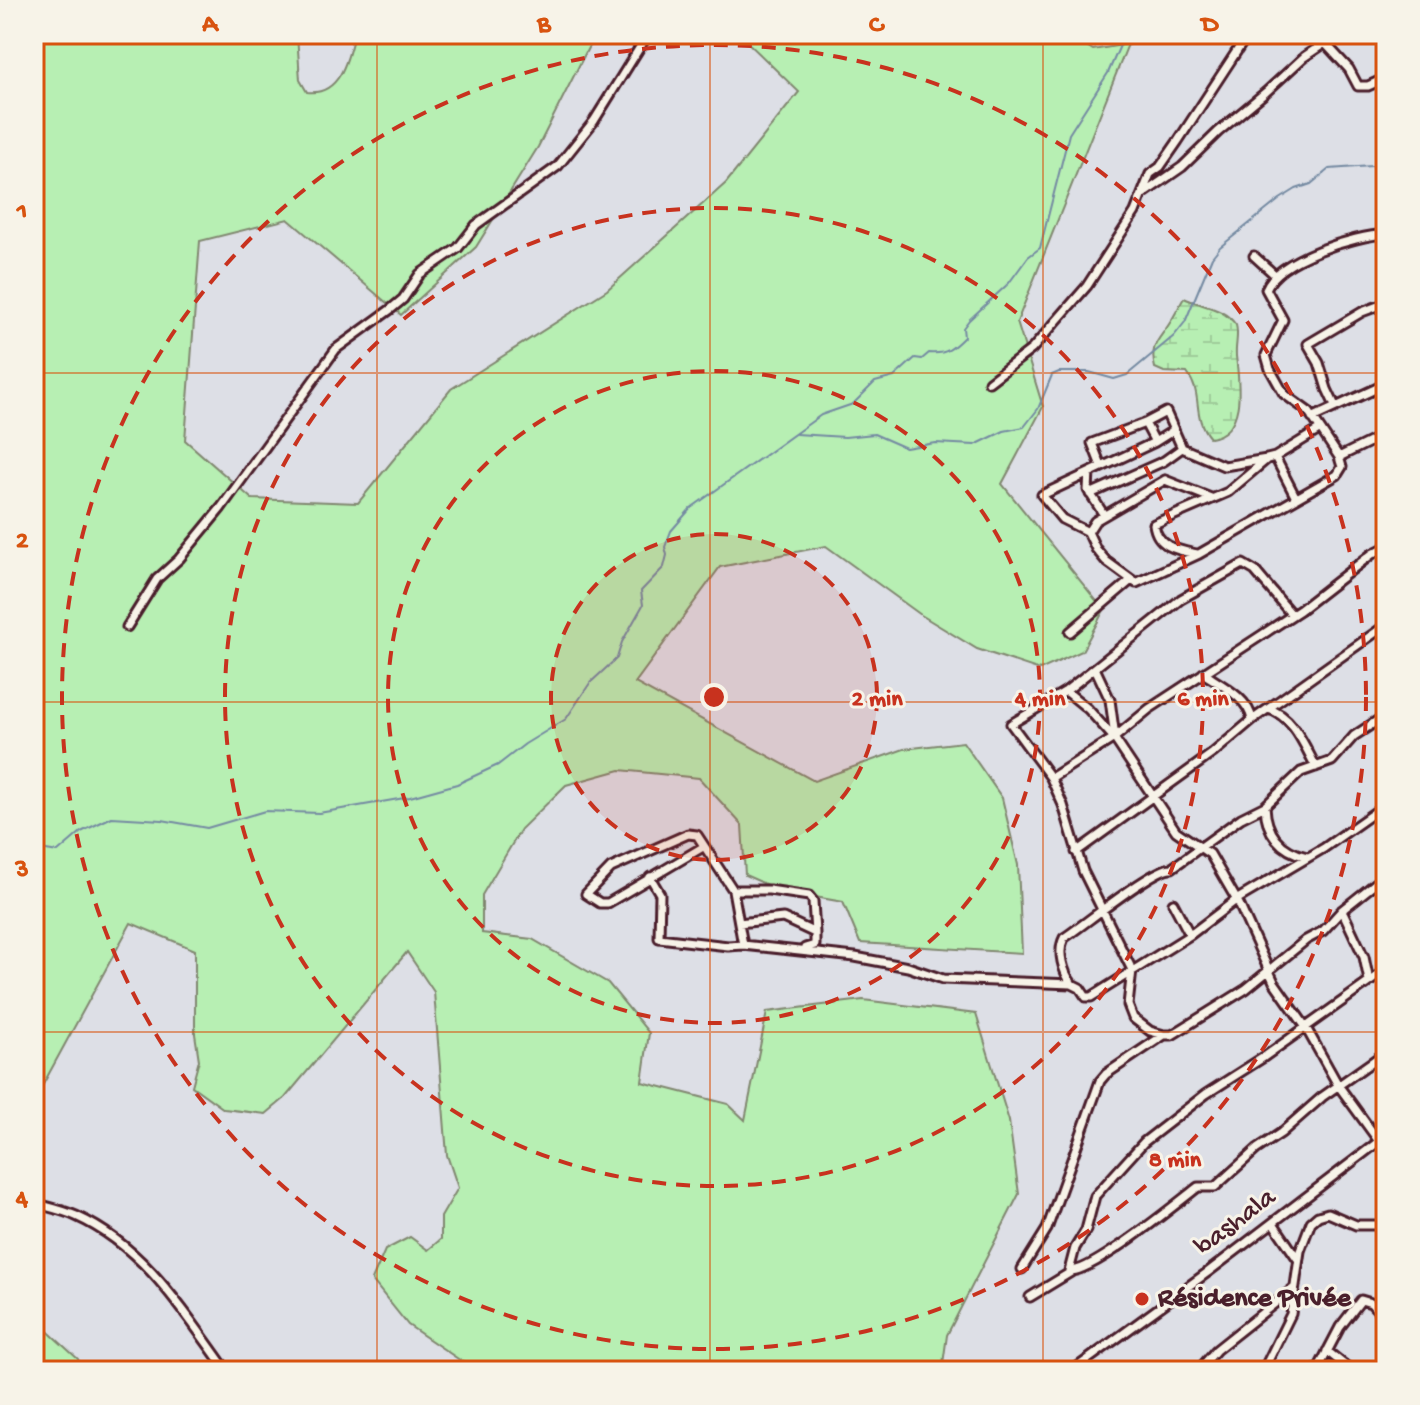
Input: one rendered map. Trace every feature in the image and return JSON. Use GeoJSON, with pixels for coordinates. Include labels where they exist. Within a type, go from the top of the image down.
{"type":"FeatureCollection","features":[{"type":"Feature","properties":{"kind":"street"},"geometry":{"type":"LineString","coordinates":[[127,627],[157,579],[179,559],[221,508],[336,349],[403,299],[420,274],[458,248],[476,225],[558,166],[594,121],[648,34]]}},
{"type":"Feature","properties":{"kind":"street"},"geometry":{"type":"LineString","coordinates":[[989,382],[1041,340],[1087,286],[1135,212],[1150,174],[1160,167],[1248,34]]}},
{"type":"Feature","properties":{"kind":"street"},"geometry":{"type":"LineString","coordinates":[[1308,34],[1349,69],[1358,86],[1368,86],[1386,78]]}},
{"type":"Feature","properties":{"kind":"street"},"geometry":{"type":"LineString","coordinates":[[1143,194],[1182,167],[1224,126],[1321,44],[1338,34]]}},
{"type":"Feature","properties":{"kind":"street"},"geometry":{"type":"LineString","coordinates":[[1174,430],[1155,442],[1049,490],[1042,498],[1062,519],[1088,532],[1106,561],[1130,581],[1139,583],[1199,554],[1340,473],[1342,465],[1339,457],[1304,407],[1284,394],[1266,360],[1267,351],[1283,320],[1266,289],[1275,275],[1334,245],[1357,237],[1386,234]]}},
{"type":"Feature","properties":{"kind":"street"},"geometry":{"type":"LineString","coordinates":[[1254,256],[1275,275]]}},
{"type":"Feature","properties":{"kind":"street"},"geometry":{"type":"LineString","coordinates":[[1335,406],[1319,363],[1308,344],[1362,312],[1386,303]]}},
{"type":"Feature","properties":{"kind":"street"},"geometry":{"type":"LineString","coordinates":[[1312,418],[1386,384]]}},
{"type":"Feature","properties":{"kind":"street"},"geometry":{"type":"LineString","coordinates":[[1101,466],[1092,443],[1166,412],[1182,448],[1224,466],[1271,458]]}},
{"type":"Feature","properties":{"kind":"street"},"geometry":{"type":"LineString","coordinates":[[1145,423],[1155,442]]}},
{"type":"Feature","properties":{"kind":"street"},"geometry":{"type":"LineString","coordinates":[[1199,554],[1165,545],[1153,527],[1156,522],[1228,492],[1271,458],[1319,430]]}},
{"type":"Feature","properties":{"kind":"street"},"geometry":{"type":"LineString","coordinates":[[1339,457],[1386,434]]}},
{"type":"Feature","properties":{"kind":"street"},"geometry":{"type":"LineString","coordinates":[[1090,494],[1164,461],[1182,448]]}},
{"type":"Feature","properties":{"kind":"street"},"geometry":{"type":"LineString","coordinates":[[1271,458],[1296,498]]}},
{"type":"Feature","properties":{"kind":"street"},"geometry":{"type":"LineString","coordinates":[[1164,461],[1165,480]]}},
{"type":"Feature","properties":{"kind":"street"},"geometry":{"type":"LineString","coordinates":[[1089,473],[1090,494],[1104,515]]}},
{"type":"Feature","properties":{"kind":"street"},"geometry":{"type":"LineString","coordinates":[[1165,480],[1211,498]]}},
{"type":"Feature","properties":{"kind":"street"},"geometry":{"type":"LineString","coordinates":[[1088,532],[1095,521],[1165,480]]}},
{"type":"Feature","properties":{"kind":"street"},"geometry":{"type":"LineString","coordinates":[[1051,778],[1114,738],[1149,709],[1292,615],[1372,554],[1386,547]]}},
{"type":"Feature","properties":{"kind":"street"},"geometry":{"type":"LineString","coordinates":[[1292,615],[1255,571],[1243,564],[1181,599],[1066,691],[1011,724],[1051,778],[1063,805],[1076,852],[1132,970],[1128,1005],[1133,1018],[1150,1031],[1172,1035],[1233,998],[1306,940],[1323,931],[1342,910],[1386,875]]}},
{"type":"Feature","properties":{"kind":"street"},"geometry":{"type":"LineString","coordinates":[[1070,632],[1130,581]]}},
{"type":"Feature","properties":{"kind":"street"},"geometry":{"type":"LineString","coordinates":[[1076,852],[1213,753],[1267,709],[1386,625]]}},
{"type":"Feature","properties":{"kind":"street"},"geometry":{"type":"LineString","coordinates":[[1095,668],[1110,700],[1114,738]]}},
{"type":"Feature","properties":{"kind":"street"},"geometry":{"type":"LineString","coordinates":[[1203,673],[1233,693],[1251,711],[1252,720]]}},
{"type":"Feature","properties":{"kind":"street"},"geometry":{"type":"LineString","coordinates":[[1066,691],[1088,709],[1114,738],[1183,838],[1210,854],[1284,998],[1305,1026],[1338,1085],[1386,1151]]}},
{"type":"Feature","properties":{"kind":"street"},"geometry":{"type":"LineString","coordinates":[[1267,709],[1279,713],[1287,721],[1316,767]]}},
{"type":"Feature","properties":{"kind":"street"},"geometry":{"type":"LineString","coordinates":[[1072,984],[1064,966],[1062,943],[1129,890],[1162,869],[1172,868],[1241,818],[1265,806],[1301,772],[1332,761],[1354,736],[1386,715]]}},
{"type":"Feature","properties":{"kind":"street"},"geometry":{"type":"LineString","coordinates":[[1265,806],[1269,831],[1277,841],[1293,854],[1307,857]]}},
{"type":"Feature","properties":{"kind":"street"},"geometry":{"type":"LineString","coordinates":[[650,877],[660,894],[659,938],[799,950],[884,962],[929,972],[943,979],[1072,984],[1080,988],[1084,996],[1091,997],[1190,935],[1236,900],[1324,848],[1375,812],[1386,809]]}},
{"type":"Feature","properties":{"kind":"street"},"geometry":{"type":"LineString","coordinates":[[703,847],[608,903],[600,903],[586,894],[611,868],[688,834],[697,835],[733,890],[743,945]]}},
{"type":"Feature","properties":{"kind":"street"},"geometry":{"type":"LineString","coordinates":[[733,890],[769,890],[809,896],[813,901],[815,945],[799,950]]}},
{"type":"Feature","properties":{"kind":"street"},"geometry":{"type":"LineString","coordinates":[[1173,903],[1190,935]]}},
{"type":"Feature","properties":{"kind":"street"},"geometry":{"type":"LineString","coordinates":[[1342,910],[1364,957],[1369,981]]}},
{"type":"Feature","properties":{"kind":"street"},"geometry":{"type":"LineString","coordinates":[[739,923],[783,918],[815,933]]}},
{"type":"Feature","properties":{"kind":"street"},"geometry":{"type":"LineString","coordinates":[[1071,1272],[1069,1267],[1075,1248],[1086,1230],[1095,1196],[1125,1161],[1167,1123],[1386,970]]}},
{"type":"Feature","properties":{"kind":"street"},"geometry":{"type":"LineString","coordinates":[[1022,1269],[1047,1229],[1100,1081],[1164,1035]]}},
{"type":"Feature","properties":{"kind":"street"},"geometry":{"type":"LineString","coordinates":[[1030,1297],[1101,1258],[1198,1187],[1214,1188],[1220,1184],[1257,1149],[1338,1085],[1386,1052]]}},
{"type":"Feature","properties":{"kind":"street","name":"bashala"},"geometry":{"type":"LineString","coordinates":[[1072,1371],[1386,1136]]}},
{"type":"Feature","properties":{"kind":"street"},"geometry":{"type":"LineString","coordinates":[[34,1203],[75,1215],[142,1260],[227,1371]]}},
{"type":"Feature","properties":{"kind":"street"},"geometry":{"type":"LineString","coordinates":[[1263,1371],[1291,1314],[1298,1260],[1311,1222],[1318,1216],[1333,1214],[1356,1225],[1386,1225]]}},
{"type":"Feature","properties":{"kind":"street"},"geometry":{"type":"LineString","coordinates":[[1273,1223],[1298,1260]]}},
{"type":"Feature","properties":{"kind":"street"},"geometry":{"type":"LineString","coordinates":[[1198,1371],[1216,1350],[1294,1288]]}},
{"type":"Feature","properties":{"kind":"street"},"geometry":{"type":"LineString","coordinates":[[1317,1371],[1340,1327],[1361,1300],[1371,1303],[1386,1319]]}},
{"type":"Feature","properties":{"kind":"street"},"geometry":{"type":"LineString","coordinates":[[1327,1351],[1352,1371]]}},
{"type":"Feature","properties":{"kind":"green space"},"geometry":{"type":"Polygon","coordinates":[[[34,34],[297,34],[300,80],[307,92],[318,92],[335,82],[341,74],[354,34],[595,34],[538,147],[476,247],[401,315],[288,219],[200,241],[185,440],[252,499],[358,503],[451,389],[607,290],[726,183],[799,92],[742,37],[743,34],[1068,34],[1093,50],[1128,44],[1017,322],[1043,407],[1002,484],[1104,610],[1082,651],[1040,670],[977,649],[921,615],[826,546],[720,567],[635,683],[814,781],[904,749],[963,742],[1002,798],[1018,865],[1022,953],[860,943],[843,902],[781,891],[745,875],[742,825],[699,778],[620,770],[566,785],[521,829],[482,895],[482,933],[532,939],[608,983],[649,1033],[642,1082],[728,1104],[745,1120],[767,1012],[863,1000],[976,1014],[1009,1121],[1019,1194],[947,1335],[942,1371],[476,1371],[408,1325],[372,1280],[385,1250],[410,1237],[428,1250],[441,1239],[441,1217],[458,1188],[447,1155],[434,992],[407,952],[285,1098],[266,1114],[224,1109],[192,1086],[199,1060],[195,1034],[195,950],[131,923],[34,1101],[34,34]]]}},
{"type":"Feature","properties":{"kind":"green space"},"geometry":{"type":"Polygon","coordinates":[[[1184,298],[1225,314],[1237,329],[1238,405],[1230,426],[1222,434],[1210,438],[1201,422],[1195,389],[1187,373],[1164,372],[1155,368],[1153,353],[1157,342],[1184,298]]]}},
{"type":"Feature","properties":{"kind":"green space"},"geometry":{"type":"Polygon","coordinates":[[[34,1324],[42,1326],[78,1359],[82,1371],[34,1371],[34,1324]]]}},
{"type":"Feature","properties":{"kind":"waterway"},"geometry":{"type":"LineString","coordinates":[[34,848],[58,852],[81,832],[112,817],[162,820],[207,828],[265,811],[319,813],[410,797],[457,784],[498,765],[566,719],[590,683],[617,658],[622,642],[643,605],[641,591],[664,567],[665,547],[671,531],[691,508],[821,415],[853,404],[875,382],[894,377],[915,358],[922,359],[929,353],[945,352],[953,347],[964,337],[963,328],[969,320],[1009,283],[1028,257],[1040,248],[1069,134],[1108,73],[1125,34]]}},
{"type":"Feature","properties":{"kind":"waterway"},"geometry":{"type":"LineString","coordinates":[[796,434],[845,437],[874,434],[906,448],[935,443],[975,445],[1004,431],[1024,427],[1038,409],[1052,375],[1059,372],[1089,372],[1114,379],[1127,375],[1174,336],[1185,322],[1212,257],[1220,247],[1280,199],[1311,184],[1329,169],[1386,165]]}},
{"type":"Feature","properties":{"kind":"place","name":"Résidence Privée"},"geometry":{"type":"Point","coordinates":[1142,1299]}}]}
